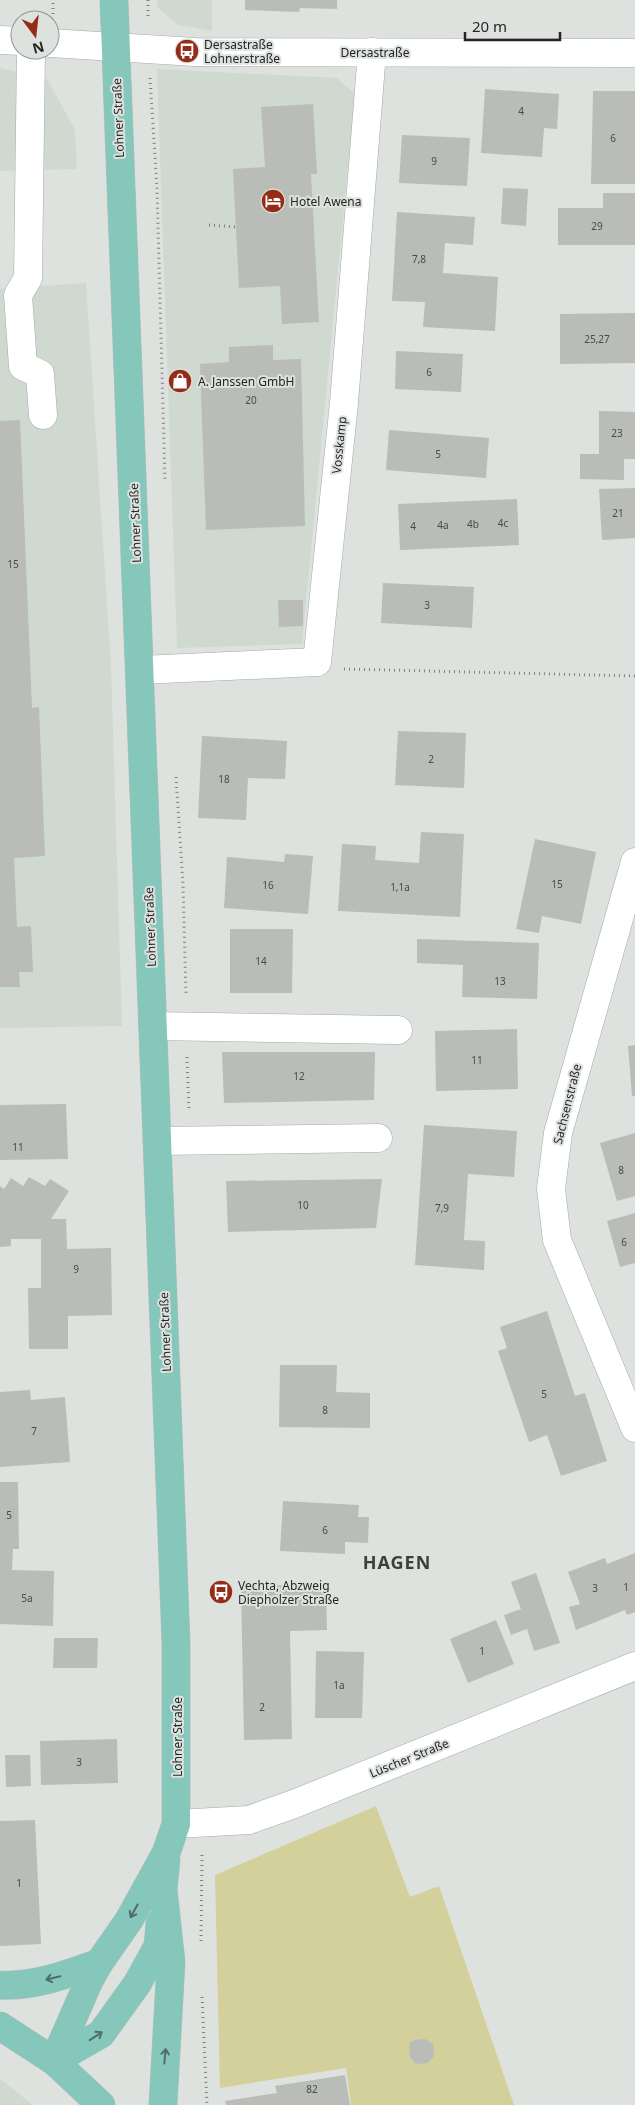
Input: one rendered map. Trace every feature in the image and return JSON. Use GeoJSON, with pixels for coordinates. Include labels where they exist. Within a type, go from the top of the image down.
{"type":"FeatureCollection","features":[{"type":"Feature","properties":{"kind":"main road","name":"Lohner Straße"},"geometry":{"type":"LineString","coordinates":[[54,2061],[99,1963],[129,1920],[166,1853],[176,1824],[176,1643],[141,670],[114,0]]}},
{"type":"Feature","properties":{"kind":"main road","name":"Lohner Straße"},"geometry":{"type":"LineString","coordinates":[[163,2105],[163,2075],[171,1962],[163,1889],[166,1853]]}},
{"type":"Feature","properties":{"kind":"main road"},"geometry":{"type":"LineString","coordinates":[[54,2061],[101,2034],[137,1984],[158,1946],[163,1889]]}},
{"type":"Feature","properties":{"kind":"main road"},"geometry":{"type":"LineString","coordinates":[[0,1985],[18,1986],[64,1975],[99,1963]]}},
{"type":"Feature","properties":{"kind":"main road"},"geometry":{"type":"LineString","coordinates":[[0,2026],[54,2061],[101,2105]]}},
{"type":"Feature","properties":{"kind":"street","name":"Dersastraße"},"geometry":{"type":"LineString","coordinates":[[60,44],[195,52],[635,53]]}},
{"type":"Feature","properties":{"kind":"street","name":"Vosskamp"},"geometry":{"type":"LineString","coordinates":[[317,662],[344,403],[372,52]]}},
{"type":"Feature","properties":{"kind":"street"},"geometry":{"type":"LineString","coordinates":[[31,60],[28,278],[18,295],[23,366],[40,374],[43,415]]}},
{"type":"Feature","properties":{"kind":"street"},"geometry":{"type":"LineString","coordinates":[[141,670],[317,662]]}},
{"type":"Feature","properties":{"kind":"street","name":"Sachsenstraße"},"geometry":{"type":"LineString","coordinates":[[635,862],[558,1133],[551,1189],[557,1240],[635,1428]]}},
{"type":"Feature","properties":{"kind":"street"},"geometry":{"type":"LineString","coordinates":[[153,1026],[398,1030]]}},
{"type":"Feature","properties":{"kind":"street"},"geometry":{"type":"LineString","coordinates":[[157,1141],[378,1138]]}},
{"type":"Feature","properties":{"kind":"street","name":"Lüscher Straße"},"geometry":{"type":"LineString","coordinates":[[176,1824],[249,1820],[294,1804],[635,1666]]}},
{"type":"Feature","properties":{"kind":"path"},"geometry":{"type":"LineString","coordinates":[[208,225],[236,227]]}},
{"type":"Feature","properties":{"kind":"path"},"geometry":{"type":"LineString","coordinates":[[317,662],[343,669],[635,676]]}},
{"type":"Feature","properties":{"kind":"shaded area"},"geometry":{"type":"Polygon","coordinates":[[[157,0],[212,0],[212,31],[178,25],[158,8],[157,0]]]}},
{"type":"Feature","properties":{"kind":"shaded area"},"geometry":{"type":"Polygon","coordinates":[[[0,68],[47,79],[75,130],[77,169],[0,171],[0,68]]]}},
{"type":"Feature","properties":{"kind":"shaded area"},"geometry":{"type":"Polygon","coordinates":[[[157,69],[337,78],[355,94],[302,644],[177,648],[157,69]]]}},
{"type":"Feature","properties":{"kind":"shaded area"},"geometry":{"type":"Polygon","coordinates":[[[86,283],[111,665],[122,1026],[0,1028],[0,289],[86,283]]]}},
{"type":"Feature","properties":{"kind":"shaded area"},"geometry":{"type":"Polygon","coordinates":[[[376,1806],[410,1897],[439,1886],[514,2105],[351,2105],[346,2068],[220,2088],[215,1875],[376,1806]]]}},
{"type":"Feature","properties":{"kind":"shaded area"},"geometry":{"type":"Polygon","coordinates":[[[0,2079],[33,2105],[0,2105],[0,2079]]]}},
{"type":"Feature","properties":{"kind":"building"},"geometry":{"type":"Polygon","coordinates":[[[245,0],[337,0],[337,9],[300,8],[299,12],[245,10],[245,0]]]}},
{"type":"Feature","properties":{"kind":"building"},"geometry":{"type":"Polygon","coordinates":[[[485,89],[559,94],[557,129],[544,128],[542,157],[481,153],[485,89]]]}},
{"type":"Feature","properties":{"kind":"building"},"geometry":{"type":"Polygon","coordinates":[[[593,91],[635,91],[635,184],[591,184],[593,91]]]}},
{"type":"Feature","properties":{"kind":"building","name":"Hotel Awena"},"geometry":{"type":"Polygon","coordinates":[[[313,104],[317,174],[311,174],[319,322],[282,324],[280,286],[239,288],[233,169],[265,167],[261,107],[313,104]]]}},
{"type":"Feature","properties":{"kind":"building"},"geometry":{"type":"Polygon","coordinates":[[[402,135],[470,138],[467,186],[399,183],[402,135]]]}},
{"type":"Feature","properties":{"kind":"building"},"geometry":{"type":"Polygon","coordinates":[[[503,188],[528,189],[526,226],[501,224],[503,188]]]}},
{"type":"Feature","properties":{"kind":"building"},"geometry":{"type":"Polygon","coordinates":[[[603,193],[635,193],[635,245],[558,245],[558,208],[603,208],[603,193]]]}},
{"type":"Feature","properties":{"kind":"building"},"geometry":{"type":"Polygon","coordinates":[[[397,212],[475,217],[473,245],[445,243],[443,273],[498,277],[495,331],[423,327],[425,302],[392,301],[397,212]]]}},
{"type":"Feature","properties":{"kind":"building"},"geometry":{"type":"Polygon","coordinates":[[[635,313],[635,363],[560,364],[560,314],[635,313]]]}},
{"type":"Feature","properties":{"kind":"building"},"geometry":{"type":"Polygon","coordinates":[[[273,345],[273,360],[301,359],[305,526],[206,530],[200,364],[229,362],[229,347],[273,345]]]}},
{"type":"Feature","properties":{"kind":"building"},"geometry":{"type":"Polygon","coordinates":[[[396,351],[463,354],[461,392],[395,389],[396,351]]]}},
{"type":"Feature","properties":{"kind":"building"},"geometry":{"type":"Polygon","coordinates":[[[599,411],[635,412],[635,459],[624,459],[624,480],[580,479],[580,454],[599,454],[599,411]]]}},
{"type":"Feature","properties":{"kind":"building"},"geometry":{"type":"Polygon","coordinates":[[[20,420],[32,708],[39,707],[45,856],[14,858],[17,927],[31,926],[33,972],[19,972],[20,987],[0,987],[0,421],[20,420]]]}},
{"type":"Feature","properties":{"kind":"building"},"geometry":{"type":"Polygon","coordinates":[[[389,430],[489,438],[486,478],[386,470],[389,430]]]}},
{"type":"Feature","properties":{"kind":"building"},"geometry":{"type":"Polygon","coordinates":[[[635,488],[635,538],[602,540],[599,489],[635,488]]]}},
{"type":"Feature","properties":{"kind":"building"},"geometry":{"type":"Polygon","coordinates":[[[517,499],[519,545],[400,550],[398,504],[517,499]]]}},
{"type":"Feature","properties":{"kind":"building"},"geometry":{"type":"Polygon","coordinates":[[[383,583],[474,587],[472,628],[381,623],[383,583]]]}},
{"type":"Feature","properties":{"kind":"building"},"geometry":{"type":"Polygon","coordinates":[[[278,600],[303,600],[303,626],[279,627],[278,600]]]}},
{"type":"Feature","properties":{"kind":"building"},"geometry":{"type":"Polygon","coordinates":[[[398,731],[466,733],[464,788],[395,785],[398,731]]]}},
{"type":"Feature","properties":{"kind":"building"},"geometry":{"type":"Polygon","coordinates":[[[202,736],[287,741],[285,779],[248,778],[246,820],[198,818],[202,736]]]}},
{"type":"Feature","properties":{"kind":"building"},"geometry":{"type":"Polygon","coordinates":[[[421,832],[464,834],[460,917],[338,911],[342,844],[376,846],[375,860],[419,863],[421,832]]]}},
{"type":"Feature","properties":{"kind":"building"},"geometry":{"type":"Polygon","coordinates":[[[535,839],[596,852],[581,924],[542,916],[539,933],[516,929],[535,839]]]}},
{"type":"Feature","properties":{"kind":"building"},"geometry":{"type":"Polygon","coordinates":[[[285,854],[313,856],[308,914],[224,908],[227,857],[284,862],[285,854]]]}},
{"type":"Feature","properties":{"kind":"building"},"geometry":{"type":"Polygon","coordinates":[[[230,929],[293,929],[292,993],[230,993],[230,929]]]}},
{"type":"Feature","properties":{"kind":"building"},"geometry":{"type":"Polygon","coordinates":[[[417,939],[539,943],[537,999],[462,997],[463,965],[417,963],[417,939]]]}},
{"type":"Feature","properties":{"kind":"building"},"geometry":{"type":"Polygon","coordinates":[[[517,1029],[518,1089],[436,1091],[435,1031],[517,1029]]]}},
{"type":"Feature","properties":{"kind":"building"},"geometry":{"type":"Polygon","coordinates":[[[635,1045],[635,1096],[632,1096],[628,1046],[635,1045]]]}},
{"type":"Feature","properties":{"kind":"building"},"geometry":{"type":"Polygon","coordinates":[[[222,1052],[375,1052],[374,1100],[224,1103],[222,1052]]]}},
{"type":"Feature","properties":{"kind":"building"},"geometry":{"type":"Polygon","coordinates":[[[66,1104],[68,1159],[0,1160],[0,1105],[66,1104]]]}},
{"type":"Feature","properties":{"kind":"building"},"geometry":{"type":"Polygon","coordinates":[[[424,1125],[517,1131],[514,1177],[468,1174],[464,1240],[485,1241],[484,1270],[415,1265],[424,1125]]]}},
{"type":"Feature","properties":{"kind":"building"},"geometry":{"type":"Polygon","coordinates":[[[635,1133],[635,1196],[617,1201],[600,1143],[635,1133]]]}},
{"type":"Feature","properties":{"kind":"building"},"geometry":{"type":"Polygon","coordinates":[[[29,1177],[45,1186],[50,1179],[69,1191],[51,1219],[66,1219],[67,1249],[111,1248],[112,1315],[68,1316],[68,1349],[29,1349],[28,1288],[41,1288],[41,1239],[11,1239],[11,1246],[0,1247],[0,1186],[4,1189],[11,1178],[23,1186],[29,1177]]]}},
{"type":"Feature","properties":{"kind":"building"},"geometry":{"type":"Polygon","coordinates":[[[382,1179],[376,1228],[228,1232],[226,1181],[382,1179]]]}},
{"type":"Feature","properties":{"kind":"building"},"geometry":{"type":"Polygon","coordinates":[[[635,1213],[635,1263],[620,1267],[607,1221],[635,1213]]]}},
{"type":"Feature","properties":{"kind":"building"},"geometry":{"type":"Polygon","coordinates":[[[547,1311],[575,1396],[585,1393],[607,1461],[561,1476],[547,1435],[529,1442],[498,1351],[507,1348],[500,1327],[547,1311]]]}},
{"type":"Feature","properties":{"kind":"building"},"geometry":{"type":"Polygon","coordinates":[[[280,1365],[337,1365],[336,1392],[370,1393],[370,1428],[279,1427],[280,1365]]]}},
{"type":"Feature","properties":{"kind":"building"},"geometry":{"type":"Polygon","coordinates":[[[30,1390],[31,1400],[65,1397],[70,1462],[0,1467],[0,1392],[30,1390]]]}},
{"type":"Feature","properties":{"kind":"building"},"geometry":{"type":"Polygon","coordinates":[[[0,1482],[18,1482],[19,1549],[13,1549],[12,1570],[54,1571],[53,1626],[0,1624],[0,1482]]]}},
{"type":"Feature","properties":{"kind":"building"},"geometry":{"type":"Polygon","coordinates":[[[283,1501],[359,1505],[358,1517],[369,1517],[368,1543],[345,1542],[345,1554],[280,1551],[283,1501]]]}},
{"type":"Feature","properties":{"kind":"building"},"geometry":{"type":"Polygon","coordinates":[[[635,1553],[635,1612],[627,1615],[625,1610],[576,1630],[569,1607],[580,1604],[568,1572],[605,1558],[607,1564],[635,1553]]]}},
{"type":"Feature","properties":{"kind":"building"},"geometry":{"type":"Polygon","coordinates":[[[536,1573],[560,1643],[534,1651],[527,1629],[511,1635],[504,1615],[521,1609],[511,1582],[536,1573]]]}},
{"type":"Feature","properties":{"kind":"building"},"geometry":{"type":"Polygon","coordinates":[[[326,1584],[327,1630],[290,1631],[292,1739],[244,1740],[241,1586],[326,1584]]]}},
{"type":"Feature","properties":{"kind":"building"},"geometry":{"type":"Polygon","coordinates":[[[496,1620],[514,1664],[468,1683],[450,1639],[496,1620]]]}},
{"type":"Feature","properties":{"kind":"building"},"geometry":{"type":"Polygon","coordinates":[[[54,1638],[98,1638],[97,1668],[53,1668],[54,1638]]]}},
{"type":"Feature","properties":{"kind":"building"},"geometry":{"type":"Polygon","coordinates":[[[316,1651],[364,1652],[362,1718],[315,1718],[316,1651]]]}},
{"type":"Feature","properties":{"kind":"building"},"geometry":{"type":"Polygon","coordinates":[[[117,1739],[118,1783],[41,1785],[40,1741],[117,1739]]]}},
{"type":"Feature","properties":{"kind":"building"},"geometry":{"type":"Polygon","coordinates":[[[5,1755],[30,1755],[31,1786],[6,1787],[5,1755]]]}},
{"type":"Feature","properties":{"kind":"building"},"geometry":{"type":"Polygon","coordinates":[[[35,1820],[41,1944],[0,1946],[0,1821],[35,1820]]]}},
{"type":"Feature","properties":{"kind":"building"},"geometry":{"type":"Polygon","coordinates":[[[425,2039],[433,2044],[434,2056],[428,2063],[416,2064],[410,2057],[409,2043],[425,2039]]]}},
{"type":"Feature","properties":{"kind":"building"},"geometry":{"type":"Polygon","coordinates":[[[345,2075],[350,2105],[226,2105],[225,2101],[277,2093],[275,2086],[345,2075]]]}},
{"type":"Feature","properties":{"kind":"place","name":"Dersastraße Lohnerstraße"},"geometry":{"type":"Point","coordinates":[187,51]}},
{"type":"Feature","properties":{"kind":"place","name":"Hotel Awena"},"geometry":{"type":"Point","coordinates":[273,201]}},
{"type":"Feature","properties":{"kind":"place","name":"A. Janssen GmbH"},"geometry":{"type":"Point","coordinates":[180,381]}},
{"type":"Feature","properties":{"kind":"place","name":"Vechta, Abzweig Diepholzer Straße"},"geometry":{"type":"Point","coordinates":[221,1592]}},
{"type":"Feature","properties":{"kind":"district","name":"HAGEN"},"geometry":{"type":"Point","coordinates":[397,1562]}}]}
